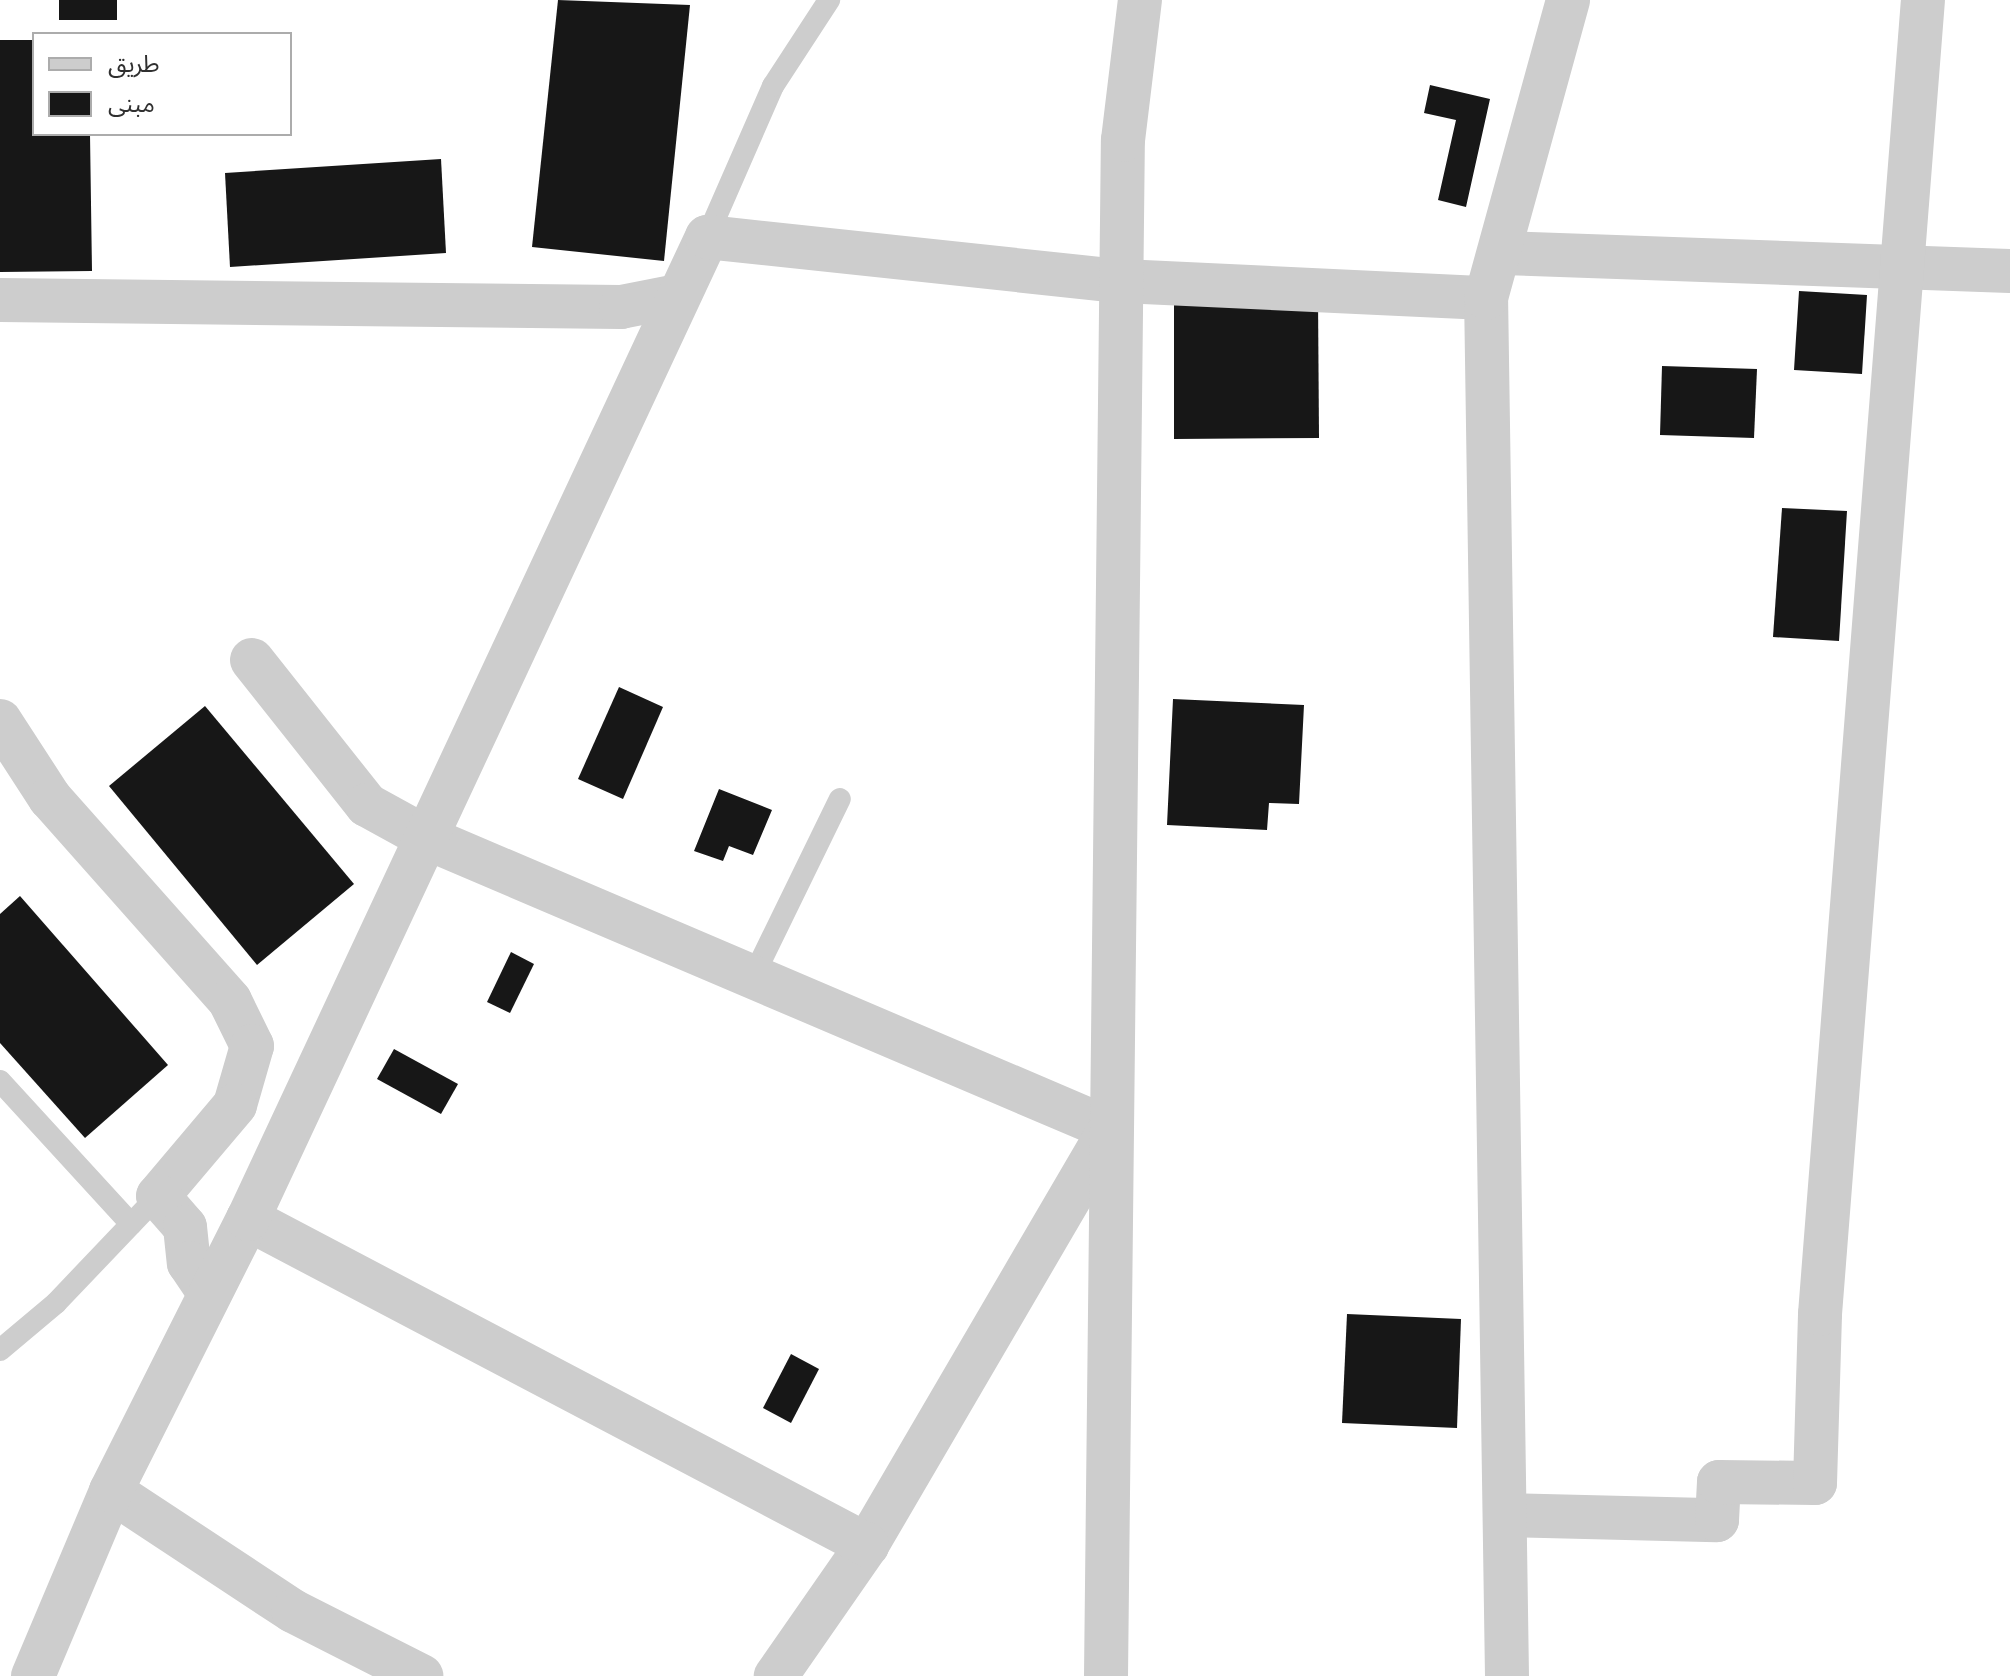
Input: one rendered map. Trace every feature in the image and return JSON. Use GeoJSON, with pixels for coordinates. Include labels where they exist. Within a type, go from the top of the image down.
{"type":"FeatureCollection","features":[{"type":"Feature","properties":{"kind":"street"},"geometry":{"type":"LineString","coordinates":[[1106,1676],[1123,140],[1140,0]]}},
{"type":"Feature","properties":{"kind":"street"},"geometry":{"type":"LineString","coordinates":[[1507,1676],[1486,298],[1502,253],[1568,0]]}},
{"type":"Feature","properties":{"kind":"street"},"geometry":{"type":"LineString","coordinates":[[1505,1515],[1717,1520],[1719,1482],[1815,1483],[1820,1314],[1923,0]]}},
{"type":"Feature","properties":{"kind":"street"},"geometry":{"type":"LineString","coordinates":[[33,1676],[111,1491],[248,1219],[707,237],[1122,281],[1486,298]]}},
{"type":"Feature","properties":{"kind":"street"},"geometry":{"type":"LineString","coordinates":[[1502,253],[2010,271]]}},
{"type":"Feature","properties":{"kind":"street"},"geometry":{"type":"LineString","coordinates":[[0,300],[621,307],[677,296]]}},
{"type":"Feature","properties":{"kind":"street"},"geometry":{"type":"LineString","coordinates":[[252,660],[367,805],[427,838],[1110,1129]]}},
{"type":"Feature","properties":{"kind":"street"},"geometry":{"type":"LineString","coordinates":[[0,721],[50,798],[230,1001],[252,1046],[235,1105],[144,1210],[185,1227],[189,1263],[210,1294]]}},
{"type":"Feature","properties":{"kind":"street"},"geometry":{"type":"LineString","coordinates":[[776,1676],[867,1545],[1110,1129]]}},
{"type":"Feature","properties":{"kind":"street"},"geometry":{"type":"LineString","coordinates":[[248,1219],[867,1545]]}},
{"type":"Feature","properties":{"kind":"street"},"geometry":{"type":"LineString","coordinates":[[111,1491],[293,1611],[421,1676]]}},
{"type":"Feature","properties":{"kind":"lane"},"geometry":{"type":"LineString","coordinates":[[707,237],[773,86],[829,0]]}},
{"type":"Feature","properties":{"kind":"lane"},"geometry":{"type":"LineString","coordinates":[[753,977],[840,799]]}},
{"type":"Feature","properties":{"kind":"lane"},"geometry":{"type":"LineString","coordinates":[[0,1081],[144,1210],[56,1303],[0,1350]]}},
{"type":"Feature","properties":{"kind":"building"},"geometry":{"type":"Polygon","coordinates":[[[59,0],[117,0],[117,20],[59,20],[59,0]]]}},
{"type":"Feature","properties":{"kind":"building"},"geometry":{"type":"Polygon","coordinates":[[[558,0],[690,5],[664,261],[532,247],[558,0]]]}},
{"type":"Feature","properties":{"kind":"building"},"geometry":{"type":"Polygon","coordinates":[[[0,40],[32,40],[32,136],[90,136],[92,271],[0,272],[0,40]]]}},
{"type":"Feature","properties":{"kind":"building"},"geometry":{"type":"Polygon","coordinates":[[[1430,85],[1490,99],[1466,207],[1438,200],[1456,120],[1424,113],[1430,85]]]}},
{"type":"Feature","properties":{"kind":"building"},"geometry":{"type":"Polygon","coordinates":[[[441,159],[446,253],[230,267],[225,173],[441,159]]]}},
{"type":"Feature","properties":{"kind":"building"},"geometry":{"type":"Polygon","coordinates":[[[1799,291],[1867,295],[1862,374],[1794,370],[1799,291]]]}},
{"type":"Feature","properties":{"kind":"building"},"geometry":{"type":"Polygon","coordinates":[[[1318,298],[1319,438],[1174,439],[1174,299],[1318,298]]]}},
{"type":"Feature","properties":{"kind":"building"},"geometry":{"type":"Polygon","coordinates":[[[1662,366],[1757,369],[1754,438],[1660,435],[1662,366]]]}},
{"type":"Feature","properties":{"kind":"building"},"geometry":{"type":"Polygon","coordinates":[[[1782,508],[1847,511],[1839,641],[1773,637],[1782,508]]]}},
{"type":"Feature","properties":{"kind":"building"},"geometry":{"type":"Polygon","coordinates":[[[619,687],[663,707],[623,799],[578,779],[619,687]]]}},
{"type":"Feature","properties":{"kind":"building"},"geometry":{"type":"Polygon","coordinates":[[[1173,699],[1304,705],[1299,804],[1269,803],[1267,830],[1167,825],[1173,699]]]}},
{"type":"Feature","properties":{"kind":"building"},"geometry":{"type":"Polygon","coordinates":[[[205,706],[354,884],[257,965],[109,786],[205,706]]]}},
{"type":"Feature","properties":{"kind":"building"},"geometry":{"type":"Polygon","coordinates":[[[719,789],[772,810],[753,855],[729,846],[723,861],[694,851],[719,789]]]}},
{"type":"Feature","properties":{"kind":"building"},"geometry":{"type":"Polygon","coordinates":[[[20,896],[168,1065],[85,1138],[0,1043],[0,914],[20,896]]]}},
{"type":"Feature","properties":{"kind":"building"},"geometry":{"type":"Polygon","coordinates":[[[511,952],[534,964],[510,1013],[487,1002],[511,952]]]}},
{"type":"Feature","properties":{"kind":"building"},"geometry":{"type":"Polygon","coordinates":[[[394,1049],[458,1084],[441,1114],[377,1079],[394,1049]]]}},
{"type":"Feature","properties":{"kind":"building"},"geometry":{"type":"Polygon","coordinates":[[[1347,1314],[1461,1319],[1457,1428],[1342,1423],[1347,1314]]]}},
{"type":"Feature","properties":{"kind":"building"},"geometry":{"type":"Polygon","coordinates":[[[791,1354],[819,1369],[791,1423],[763,1408],[791,1354]]]}}]}
